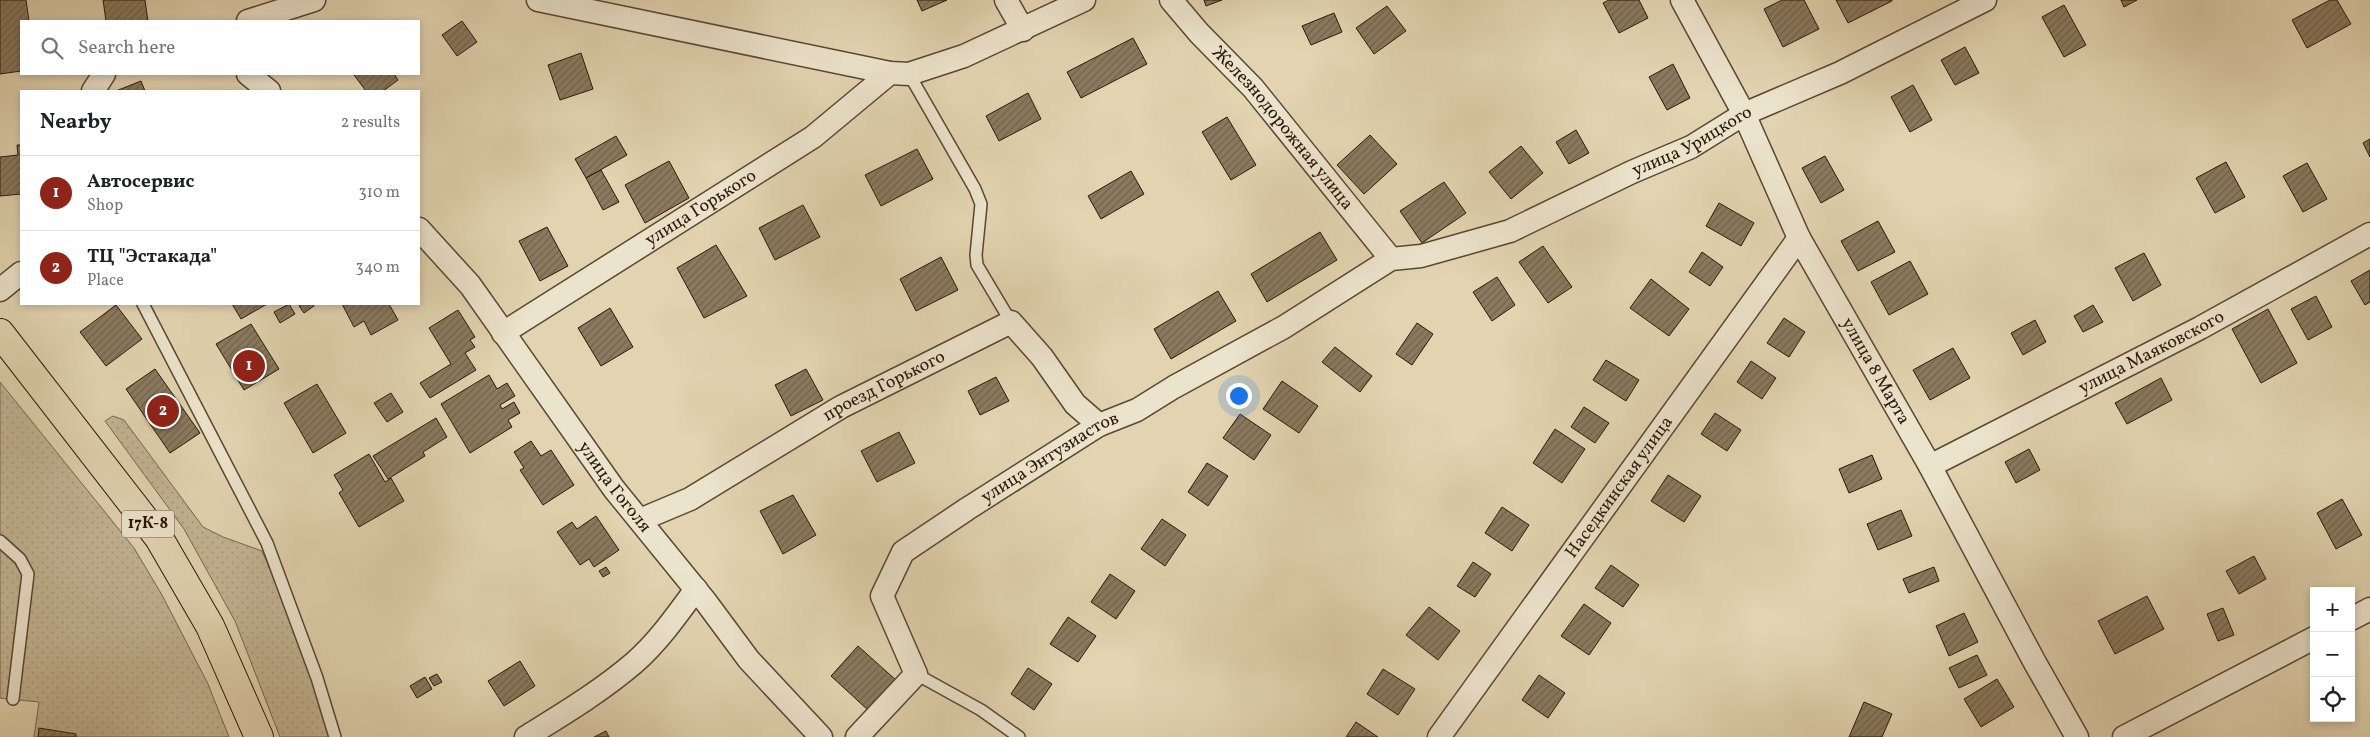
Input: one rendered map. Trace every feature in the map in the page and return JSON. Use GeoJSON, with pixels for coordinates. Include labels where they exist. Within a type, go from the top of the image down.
{"type":"FeatureCollection","features":[{"type":"Feature","properties":{"kind":"main road","name":"17К-8"},"geometry":{"type":"LineString","coordinates":[[0,333],[158,538],[210,626],[259,737]]}},
{"type":"Feature","properties":{"kind":"street"},"geometry":{"type":"LineString","coordinates":[[251,20],[314,0]]}},
{"type":"Feature","properties":{"kind":"street","name":"улица Горького"},"geometry":{"type":"LineString","coordinates":[[538,0],[899,73]]}},
{"type":"Feature","properties":{"kind":"street"},"geometry":{"type":"LineString","coordinates":[[1006,0],[1023,30]]}},
{"type":"Feature","properties":{"kind":"street","name":"улица Горького"},"geometry":{"type":"LineString","coordinates":[[503,333],[813,137],[899,73],[964,56],[1084,0]]}},
{"type":"Feature","properties":{"kind":"street","name":"Железнодорожная улица"},"geometry":{"type":"LineString","coordinates":[[1171,0],[1199,34],[1253,88],[1391,259]]}},
{"type":"Feature","properties":{"kind":"street","name":"улица 8 Марта"},"geometry":{"type":"LineString","coordinates":[[1682,0],[1744,114],[1799,238],[1930,466],[2034,661],[2077,737]]}},
{"type":"Feature","properties":{"kind":"street","name":"улица Урицкого"},"geometry":{"type":"LineString","coordinates":[[1391,259],[1421,256],[1510,231],[1632,172],[1691,147],[1744,114],[1840,74],[1985,0]]}},
{"type":"Feature","properties":{"kind":"street"},"geometry":{"type":"LineString","coordinates":[[94,90],[103,75]]}},
{"type":"Feature","properties":{"kind":"street"},"geometry":{"type":"LineString","coordinates":[[249,75],[268,90]]}},
{"type":"Feature","properties":{"kind":"street","name":"улица Гоголя"},"geometry":{"type":"LineString","coordinates":[[420,230],[470,285],[614,489],[696,589],[749,660],[821,737]]}},
{"type":"Feature","properties":{"kind":"street","name":"улица Маяковского"},"geometry":{"type":"LineString","coordinates":[[1930,466],[2200,328],[2370,234]]}},
{"type":"Feature","properties":{"kind":"street","name":"Наседкинская улица"},"geometry":{"type":"LineString","coordinates":[[1439,737],[1799,238]]}},
{"type":"Feature","properties":{"kind":"street","name":"улица Энтузиастов"},"geometry":{"type":"LineString","coordinates":[[916,674],[882,596],[903,552],[1099,425],[1137,410],[1174,387],[1284,327],[1391,259]]}},
{"type":"Feature","properties":{"kind":"street"},"geometry":{"type":"LineString","coordinates":[[0,290],[20,274]]}},
{"type":"Feature","properties":{"kind":"street"},"geometry":{"type":"LineString","coordinates":[[1011,322],[1042,357],[1075,404],[1099,425]]}},
{"type":"Feature","properties":{"kind":"street","name":"проезд Горького"},"geometry":{"type":"LineString","coordinates":[[640,520],[690,498],[841,406],[1011,322]]}},
{"type":"Feature","properties":{"kind":"street"},"geometry":{"type":"LineString","coordinates":[[526,737],[587,700],[635,662],[670,624],[696,589]]}},
{"type":"Feature","properties":{"kind":"street"},"geometry":{"type":"LineString","coordinates":[[2355,617],[2370,609]]}},
{"type":"Feature","properties":{"kind":"street"},"geometry":{"type":"LineString","coordinates":[[2124,737],[2310,640]]}},
{"type":"Feature","properties":{"kind":"street"},"geometry":{"type":"LineString","coordinates":[[857,737],[916,674]]}},
{"type":"Feature","properties":{"kind":"lane"},"geometry":{"type":"LineString","coordinates":[[899,73],[975,189],[981,204],[976,255],[977,265],[982,277],[1011,322]]}},
{"type":"Feature","properties":{"kind":"lane"},"geometry":{"type":"LineString","coordinates":[[144,305],[267,543],[317,678],[335,737]]}},
{"type":"Feature","properties":{"kind":"lane"},"geometry":{"type":"LineString","coordinates":[[0,541],[20,558],[28,574],[13,699]]}},
{"type":"Feature","properties":{"kind":"lane"},"geometry":{"type":"LineString","coordinates":[[916,674],[981,710],[1019,737]]}},
{"type":"Feature","properties":{"kind":"shaded area"},"geometry":{"type":"Polygon","coordinates":[[[0,382],[134,548],[162,595],[208,684],[229,737],[34,737],[39,702],[0,698],[0,382]]]}},
{"type":"Feature","properties":{"kind":"shaded area"},"geometry":{"type":"Polygon","coordinates":[[[113,416],[124,420],[203,527],[223,537],[262,551],[302,643],[330,737],[280,737],[235,621],[184,529],[105,421],[113,416]]]}},
{"type":"Feature","properties":{"kind":"building"},"geometry":{"type":"Polygon","coordinates":[[[0,0],[26,0],[29,20],[20,20],[20,71],[0,74],[0,0]]]}},
{"type":"Feature","properties":{"kind":"building"},"geometry":{"type":"Polygon","coordinates":[[[103,0],[145,0],[148,20],[106,20],[103,0]]]}},
{"type":"Feature","properties":{"kind":"building"},"geometry":{"type":"Polygon","coordinates":[[[917,0],[947,0],[922,11],[917,0]]]}},
{"type":"Feature","properties":{"kind":"building"},"geometry":{"type":"Polygon","coordinates":[[[1204,0],[1222,0],[1206,6],[1204,0]]]}},
{"type":"Feature","properties":{"kind":"building"},"geometry":{"type":"Polygon","coordinates":[[[1609,0],[1639,0],[1648,18],[1619,33],[1603,3],[1609,0]]]}},
{"type":"Feature","properties":{"kind":"building"},"geometry":{"type":"Polygon","coordinates":[[[1782,0],[1804,0],[1819,29],[1783,47],[1764,9],[1782,0]]]}},
{"type":"Feature","properties":{"kind":"building"},"geometry":{"type":"Polygon","coordinates":[[[1836,0],[1892,0],[1892,1],[1848,23],[1836,0]]]}},
{"type":"Feature","properties":{"kind":"building"},"geometry":{"type":"Polygon","coordinates":[[[2121,0],[2137,0],[2124,7],[2121,0]]]}},
{"type":"Feature","properties":{"kind":"building"},"geometry":{"type":"Polygon","coordinates":[[[2330,0],[2337,0],[2351,24],[2307,48],[2292,20],[2330,0]]]}},
{"type":"Feature","properties":{"kind":"building"},"geometry":{"type":"Polygon","coordinates":[[[2064,5],[2086,45],[2064,57],[2042,17],[2064,5]]]}},
{"type":"Feature","properties":{"kind":"building"},"geometry":{"type":"Polygon","coordinates":[[[1387,6],[1406,31],[1374,54],[1356,28],[1387,6]]]}},
{"type":"Feature","properties":{"kind":"building"},"geometry":{"type":"Polygon","coordinates":[[[1334,13],[1342,32],[1311,45],[1302,26],[1334,13]]]}},
{"type":"Feature","properties":{"kind":"building"},"geometry":{"type":"Polygon","coordinates":[[[462,21],[477,42],[457,56],[442,35],[462,21]]]}},
{"type":"Feature","properties":{"kind":"building"},"geometry":{"type":"Polygon","coordinates":[[[1133,38],[1147,64],[1081,98],[1067,72],[1133,38]]]}},
{"type":"Feature","properties":{"kind":"building"},"geometry":{"type":"Polygon","coordinates":[[[1965,47],[1979,73],[1955,85],[1941,60],[1965,47]]]}},
{"type":"Feature","properties":{"kind":"building"},"geometry":{"type":"Polygon","coordinates":[[[581,53],[593,89],[560,100],[548,65],[581,53]]]}},
{"type":"Feature","properties":{"kind":"building"},"geometry":{"type":"Polygon","coordinates":[[[1673,64],[1690,98],[1667,110],[1649,77],[1673,64]]]}},
{"type":"Feature","properties":{"kind":"building"},"geometry":{"type":"Polygon","coordinates":[[[354,75],[395,75],[398,80],[384,90],[365,90],[354,75]]]}},
{"type":"Feature","properties":{"kind":"building"},"geometry":{"type":"Polygon","coordinates":[[[141,81],[145,90],[118,90],[141,81]]]}},
{"type":"Feature","properties":{"kind":"building"},"geometry":{"type":"Polygon","coordinates":[[[1913,85],[1932,120],[1910,132],[1891,97],[1913,85]]]}},
{"type":"Feature","properties":{"kind":"building"},"geometry":{"type":"Polygon","coordinates":[[[1028,93],[1041,119],[999,141],[986,116],[1028,93]]]}},
{"type":"Feature","properties":{"kind":"building"},"geometry":{"type":"Polygon","coordinates":[[[1227,117],[1256,165],[1231,180],[1202,132],[1227,117]]]}},
{"type":"Feature","properties":{"kind":"building"},"geometry":{"type":"Polygon","coordinates":[[[1576,130],[1589,153],[1569,164],[1556,142],[1576,130]]]}},
{"type":"Feature","properties":{"kind":"building"},"geometry":{"type":"Polygon","coordinates":[[[1370,135],[1397,164],[1364,194],[1337,165],[1370,135]]]}},
{"type":"Feature","properties":{"kind":"building"},"geometry":{"type":"Polygon","coordinates":[[[616,136],[627,155],[586,178],[575,159],[616,136]]]}},
{"type":"Feature","properties":{"kind":"building"},"geometry":{"type":"Polygon","coordinates":[[[2370,139],[2370,157],[2363,143],[2370,139]]]}},
{"type":"Feature","properties":{"kind":"building"},"geometry":{"type":"Polygon","coordinates":[[[17,145],[20,145],[20,194],[0,196],[0,157],[18,155],[17,145]]]}},
{"type":"Feature","properties":{"kind":"building"},"geometry":{"type":"Polygon","coordinates":[[[1521,146],[1543,173],[1511,199],[1489,172],[1521,146]]]}},
{"type":"Feature","properties":{"kind":"building"},"geometry":{"type":"Polygon","coordinates":[[[917,149],[933,179],[881,206],[865,175],[917,149]]]}},
{"type":"Feature","properties":{"kind":"building"},"geometry":{"type":"Polygon","coordinates":[[[1825,156],[1844,190],[1821,203],[1802,168],[1825,156]]]}},
{"type":"Feature","properties":{"kind":"building"},"geometry":{"type":"Polygon","coordinates":[[[669,161],[689,198],[645,223],[625,185],[669,161]]]}},
{"type":"Feature","properties":{"kind":"building"},"geometry":{"type":"Polygon","coordinates":[[[2226,162],[2245,197],[2215,213],[2196,178],[2226,162]]]}},
{"type":"Feature","properties":{"kind":"building"},"geometry":{"type":"Polygon","coordinates":[[[2307,163],[2327,199],[2303,212],[2283,176],[2307,163]]]}},
{"type":"Feature","properties":{"kind":"building"},"geometry":{"type":"Polygon","coordinates":[[[601,170],[619,202],[603,210],[586,178],[601,170]]]}},
{"type":"Feature","properties":{"kind":"building"},"geometry":{"type":"Polygon","coordinates":[[[1131,171],[1144,194],[1101,219],[1088,196],[1131,171]]]}},
{"type":"Feature","properties":{"kind":"building"},"geometry":{"type":"Polygon","coordinates":[[[1444,182],[1466,213],[1422,243],[1400,211],[1444,182]]]}},
{"type":"Feature","properties":{"kind":"building"},"geometry":{"type":"Polygon","coordinates":[[[1719,203],[1754,223],[1741,246],[1706,226],[1719,203]]]}},
{"type":"Feature","properties":{"kind":"building"},"geometry":{"type":"Polygon","coordinates":[[[803,205],[820,237],[775,260],[759,228],[803,205]]]}},
{"type":"Feature","properties":{"kind":"building"},"geometry":{"type":"Polygon","coordinates":[[[1878,221],[1895,252],[1858,271],[1841,241],[1878,221]]]}},
{"type":"Feature","properties":{"kind":"building"},"geometry":{"type":"Polygon","coordinates":[[[547,227],[568,266],[540,281],[519,241],[547,227]]]}},
{"type":"Feature","properties":{"kind":"building"},"geometry":{"type":"Polygon","coordinates":[[[1320,232],[1337,260],[1267,302],[1251,274],[1320,232]]]}},
{"type":"Feature","properties":{"kind":"building"},"geometry":{"type":"Polygon","coordinates":[[[716,245],[747,296],[704,318],[677,268],[716,245]]]}},
{"type":"Feature","properties":{"kind":"building"},"geometry":{"type":"Polygon","coordinates":[[[1543,246],[1572,287],[1548,303],[1519,262],[1543,246]]]}},
{"type":"Feature","properties":{"kind":"building"},"geometry":{"type":"Polygon","coordinates":[[[1702,252],[1723,267],[1710,286],[1689,272],[1702,252]]]}},
{"type":"Feature","properties":{"kind":"building"},"geometry":{"type":"Polygon","coordinates":[[[2144,253],[2161,285],[2133,301],[2115,268],[2144,253]]]}},
{"type":"Feature","properties":{"kind":"building"},"geometry":{"type":"Polygon","coordinates":[[[941,257],[958,290],[916,311],[900,279],[941,257]]]}},
{"type":"Feature","properties":{"kind":"building"},"geometry":{"type":"Polygon","coordinates":[[[1910,261],[1928,294],[1889,315],[1871,282],[1910,261]]]}},
{"type":"Feature","properties":{"kind":"building"},"geometry":{"type":"Polygon","coordinates":[[[2370,270],[2370,302],[2365,305],[2351,281],[2370,270]]]}},
{"type":"Feature","properties":{"kind":"building"},"geometry":{"type":"Polygon","coordinates":[[[1497,277],[1515,305],[1492,321],[1473,292],[1497,277]]]}},
{"type":"Feature","properties":{"kind":"building"},"geometry":{"type":"Polygon","coordinates":[[[1651,279],[1689,309],[1669,336],[1630,308],[1651,279]]]}},
{"type":"Feature","properties":{"kind":"building"},"geometry":{"type":"Polygon","coordinates":[[[1218,291],[1236,321],[1171,359],[1154,329],[1218,291]]]}},
{"type":"Feature","properties":{"kind":"building"},"geometry":{"type":"Polygon","coordinates":[[[2316,296],[2332,327],[2308,340],[2291,309],[2316,296]]]}},
{"type":"Feature","properties":{"kind":"building"},"geometry":{"type":"Polygon","coordinates":[[[116,305],[142,339],[106,366],[80,332],[116,305]]]}},
{"type":"Feature","properties":{"kind":"building"},"geometry":{"type":"Polygon","coordinates":[[[233,305],[265,305],[241,319],[233,305]]]}},
{"type":"Feature","properties":{"kind":"building"},"geometry":{"type":"Polygon","coordinates":[[[290,305],[295,314],[280,323],[274,312],[290,305]]]}},
{"type":"Feature","properties":{"kind":"building"},"geometry":{"type":"Polygon","coordinates":[[[314,305],[314,306],[304,313],[299,306],[314,305]]]}},
{"type":"Feature","properties":{"kind":"building"},"geometry":{"type":"Polygon","coordinates":[[[343,305],[390,305],[398,320],[371,335],[364,321],[354,327],[343,305]]]}},
{"type":"Feature","properties":{"kind":"building"},"geometry":{"type":"Polygon","coordinates":[[[2093,305],[2103,322],[2083,332],[2074,316],[2093,305]]]}},
{"type":"Feature","properties":{"kind":"building"},"geometry":{"type":"Polygon","coordinates":[[[610,308],[633,347],[601,366],[578,328],[610,308]]]}},
{"type":"Feature","properties":{"kind":"building"},"geometry":{"type":"Polygon","coordinates":[[[2268,309],[2297,363],[2261,383],[2232,329],[2268,309]]]}},
{"type":"Feature","properties":{"kind":"building"},"geometry":{"type":"Polygon","coordinates":[[[458,310],[475,337],[470,340],[475,347],[465,353],[476,370],[430,398],[420,383],[451,364],[429,328],[458,310]]]}},
{"type":"Feature","properties":{"kind":"building"},"geometry":{"type":"Polygon","coordinates":[[[1784,318],[1805,332],[1789,357],[1767,343],[1784,318]]]}},
{"type":"Feature","properties":{"kind":"building"},"geometry":{"type":"Polygon","coordinates":[[[2035,320],[2046,342],[2023,355],[2011,333],[2035,320]]]}},
{"type":"Feature","properties":{"kind":"building"},"geometry":{"type":"Polygon","coordinates":[[[1417,323],[1433,334],[1412,365],[1396,354],[1417,323]]]}},
{"type":"Feature","properties":{"kind":"building"},"geometry":{"type":"Polygon","coordinates":[[[251,324],[279,369],[244,390],[216,344],[251,324]]]}},
{"type":"Feature","properties":{"kind":"building"},"geometry":{"type":"Polygon","coordinates":[[[1335,347],[1372,376],[1360,392],[1322,362],[1335,347]]]}},
{"type":"Feature","properties":{"kind":"building"},"geometry":{"type":"Polygon","coordinates":[[[1953,348],[1970,378],[1930,400],[1913,370],[1953,348]]]}},
{"type":"Feature","properties":{"kind":"building"},"geometry":{"type":"Polygon","coordinates":[[[1606,360],[1639,380],[1626,401],[1593,380],[1606,360]]]}},
{"type":"Feature","properties":{"kind":"building"},"geometry":{"type":"Polygon","coordinates":[[[1751,361],[1776,378],[1762,399],[1737,382],[1751,361]]]}},
{"type":"Feature","properties":{"kind":"building"},"geometry":{"type":"Polygon","coordinates":[[[155,369],[200,433],[170,453],[126,389],[155,369]]]}},
{"type":"Feature","properties":{"kind":"building"},"geometry":{"type":"Polygon","coordinates":[[[806,369],[823,400],[791,416],[775,385],[806,369]]]}},
{"type":"Feature","properties":{"kind":"building"},"geometry":{"type":"Polygon","coordinates":[[[489,375],[497,389],[507,383],[515,396],[500,405],[502,409],[514,402],[520,413],[508,420],[512,427],[470,453],[441,404],[489,375]]]}},
{"type":"Feature","properties":{"kind":"building"},"geometry":{"type":"Polygon","coordinates":[[[996,377],[1009,401],[980,415],[968,391],[996,377]]]}},
{"type":"Feature","properties":{"kind":"building"},"geometry":{"type":"Polygon","coordinates":[[[2161,378],[2172,400],[2127,424],[2115,403],[2161,378]]]}},
{"type":"Feature","properties":{"kind":"building"},"geometry":{"type":"Polygon","coordinates":[[[1282,381],[1318,406],[1299,433],[1263,409],[1282,381]]]}},
{"type":"Feature","properties":{"kind":"building"},"geometry":{"type":"Polygon","coordinates":[[[317,384],[346,433],[313,453],[284,403],[317,384]]]}},
{"type":"Feature","properties":{"kind":"building"},"geometry":{"type":"Polygon","coordinates":[[[391,393],[403,412],[387,422],[374,403],[391,393]]]}},
{"type":"Feature","properties":{"kind":"building"},"geometry":{"type":"Polygon","coordinates":[[[1584,407],[1609,423],[1595,443],[1571,427],[1584,407]]]}},
{"type":"Feature","properties":{"kind":"building"},"geometry":{"type":"Polygon","coordinates":[[[1715,413],[1741,430],[1727,451],[1701,434],[1715,413]]]}},
{"type":"Feature","properties":{"kind":"building"},"geometry":{"type":"Polygon","coordinates":[[[1240,414],[1271,435],[1254,460],[1223,438],[1240,414]]]}},
{"type":"Feature","properties":{"kind":"building"},"geometry":{"type":"Polygon","coordinates":[[[436,418],[447,437],[423,452],[425,456],[388,479],[373,456],[436,418]]]}},
{"type":"Feature","properties":{"kind":"building"},"geometry":{"type":"Polygon","coordinates":[[[1555,429],[1585,449],[1562,483],[1533,463],[1555,429]]]}},
{"type":"Feature","properties":{"kind":"building"},"geometry":{"type":"Polygon","coordinates":[[[899,432],[915,463],[877,482],[861,451],[899,432]]]}},
{"type":"Feature","properties":{"kind":"building"},"geometry":{"type":"Polygon","coordinates":[[[531,441],[541,456],[551,450],[574,485],[543,505],[520,470],[524,468],[514,452],[531,441]]]}},
{"type":"Feature","properties":{"kind":"building"},"geometry":{"type":"Polygon","coordinates":[[[2029,449],[2040,470],[2016,483],[2005,462],[2029,449]]]}},
{"type":"Feature","properties":{"kind":"building"},"geometry":{"type":"Polygon","coordinates":[[[369,454],[385,482],[391,478],[404,501],[359,527],[339,493],[343,490],[334,475],[369,454]]]}},
{"type":"Feature","properties":{"kind":"building"},"geometry":{"type":"Polygon","coordinates":[[[1872,455],[1882,479],[1849,493],[1839,469],[1872,455]]]}},
{"type":"Feature","properties":{"kind":"building"},"geometry":{"type":"Polygon","coordinates":[[[1207,463],[1228,476],[1208,506],[1188,492],[1207,463]]]}},
{"type":"Feature","properties":{"kind":"building"},"geometry":{"type":"Polygon","coordinates":[[[1668,475],[1701,496],[1684,522],[1651,501],[1668,475]]]}},
{"type":"Feature","properties":{"kind":"building"},"geometry":{"type":"Polygon","coordinates":[[[793,495],[816,535],[783,554],[760,511],[793,495]]]}},
{"type":"Feature","properties":{"kind":"building"},"geometry":{"type":"Polygon","coordinates":[[[2342,499],[2362,535],[2336,549],[2317,513],[2342,499]]]}},
{"type":"Feature","properties":{"kind":"building"},"geometry":{"type":"Polygon","coordinates":[[[1502,507],[1529,525],[1512,551],[1485,533],[1502,507]]]}},
{"type":"Feature","properties":{"kind":"building"},"geometry":{"type":"Polygon","coordinates":[[[1901,510],[1912,536],[1878,550],[1867,524],[1901,510]]]}},
{"type":"Feature","properties":{"kind":"building"},"geometry":{"type":"Polygon","coordinates":[[[596,516],[619,550],[594,567],[589,559],[580,565],[557,532],[572,522],[577,529],[596,516]]]}},
{"type":"Feature","properties":{"kind":"building"},"geometry":{"type":"Polygon","coordinates":[[[1162,519],[1186,535],[1165,566],[1141,549],[1162,519]]]}},
{"type":"Feature","properties":{"kind":"building"},"geometry":{"type":"Polygon","coordinates":[[[2254,556],[2266,579],[2239,594],[2226,571],[2254,556]]]}},
{"type":"Feature","properties":{"kind":"building"},"geometry":{"type":"Polygon","coordinates":[[[1473,562],[1491,574],[1475,597],[1457,586],[1473,562]]]}},
{"type":"Feature","properties":{"kind":"building"},"geometry":{"type":"Polygon","coordinates":[[[1611,565],[1639,585],[1623,607],[1595,588],[1611,565]]]}},
{"type":"Feature","properties":{"kind":"building"},"geometry":{"type":"Polygon","coordinates":[[[606,567],[610,573],[603,577],[599,571],[606,567]]]}},
{"type":"Feature","properties":{"kind":"building"},"geometry":{"type":"Polygon","coordinates":[[[1934,567],[1939,581],[1909,593],[1903,579],[1934,567]]]}},
{"type":"Feature","properties":{"kind":"building"},"geometry":{"type":"Polygon","coordinates":[[[1110,574],[1135,591],[1116,619],[1091,602],[1110,574]]]}},
{"type":"Feature","properties":{"kind":"building"},"geometry":{"type":"Polygon","coordinates":[[[2147,596],[2164,629],[2115,654],[2098,621],[2147,596]]]}},
{"type":"Feature","properties":{"kind":"building"},"geometry":{"type":"Polygon","coordinates":[[[1584,604],[1611,623],[1589,655],[1561,636],[1584,604]]]}},
{"type":"Feature","properties":{"kind":"building"},"geometry":{"type":"Polygon","coordinates":[[[1429,607],[1460,631],[1438,660],[1406,635],[1429,607]]]}},
{"type":"Feature","properties":{"kind":"building"},"geometry":{"type":"Polygon","coordinates":[[[2223,608],[2234,635],[2218,641],[2207,614],[2223,608]]]}},
{"type":"Feature","properties":{"kind":"building"},"geometry":{"type":"Polygon","coordinates":[[[1964,613],[1978,642],[1949,656],[1936,626],[1964,613]]]}},
{"type":"Feature","properties":{"kind":"building"},"geometry":{"type":"Polygon","coordinates":[[[1068,617],[1096,636],[1078,662],[1050,644],[1068,617]]]}},
{"type":"Feature","properties":{"kind":"building"},"geometry":{"type":"Polygon","coordinates":[[[858,646],[897,681],[869,711],[831,676],[858,646]]]}},
{"type":"Feature","properties":{"kind":"building"},"geometry":{"type":"Polygon","coordinates":[[[1977,655],[1987,675],[1959,688],[1949,668],[1977,655]]]}},
{"type":"Feature","properties":{"kind":"building"},"geometry":{"type":"Polygon","coordinates":[[[520,661],[535,686],[504,706],[488,681],[520,661]]]}},
{"type":"Feature","properties":{"kind":"building"},"geometry":{"type":"Polygon","coordinates":[[[1028,668],[1052,684],[1034,710],[1011,694],[1028,668]]]}},
{"type":"Feature","properties":{"kind":"building"},"geometry":{"type":"Polygon","coordinates":[[[1383,669],[1415,689],[1398,715],[1367,694],[1383,669]]]}},
{"type":"Feature","properties":{"kind":"building"},"geometry":{"type":"Polygon","coordinates":[[[437,674],[442,682],[434,686],[429,678],[437,674]]]}},
{"type":"Feature","properties":{"kind":"building"},"geometry":{"type":"Polygon","coordinates":[[[1539,675],[1565,693],[1548,718],[1522,700],[1539,675]]]}},
{"type":"Feature","properties":{"kind":"building"},"geometry":{"type":"Polygon","coordinates":[[[425,677],[432,689],[417,698],[410,686],[425,677]]]}},
{"type":"Feature","properties":{"kind":"building"},"geometry":{"type":"Polygon","coordinates":[[[1997,679],[2014,707],[1981,727],[1964,699],[1997,679]]]}},
{"type":"Feature","properties":{"kind":"building"},"geometry":{"type":"Polygon","coordinates":[[[1864,702],[1892,714],[1882,737],[1849,737],[1864,702]]]}},
{"type":"Feature","properties":{"kind":"building"},"geometry":{"type":"Polygon","coordinates":[[[1356,722],[1378,737],[1346,737],[1356,722]]]}},
{"type":"Feature","properties":{"kind":"building"},"geometry":{"type":"Polygon","coordinates":[[[39,728],[76,734],[76,737],[38,737],[39,728]]]}},
{"type":"Feature","properties":{"kind":"building"},"geometry":{"type":"Polygon","coordinates":[[[606,731],[609,737],[594,737],[606,731]]]}},
{"type":"Feature","properties":{"kind":"place","name":"Автосервис"},"geometry":{"type":"Point","coordinates":[249,366]}},
{"type":"Feature","properties":{"kind":"place","name":"ТЦ \"Эстакада\""},"geometry":{"type":"Point","coordinates":[163,411]}}]}
